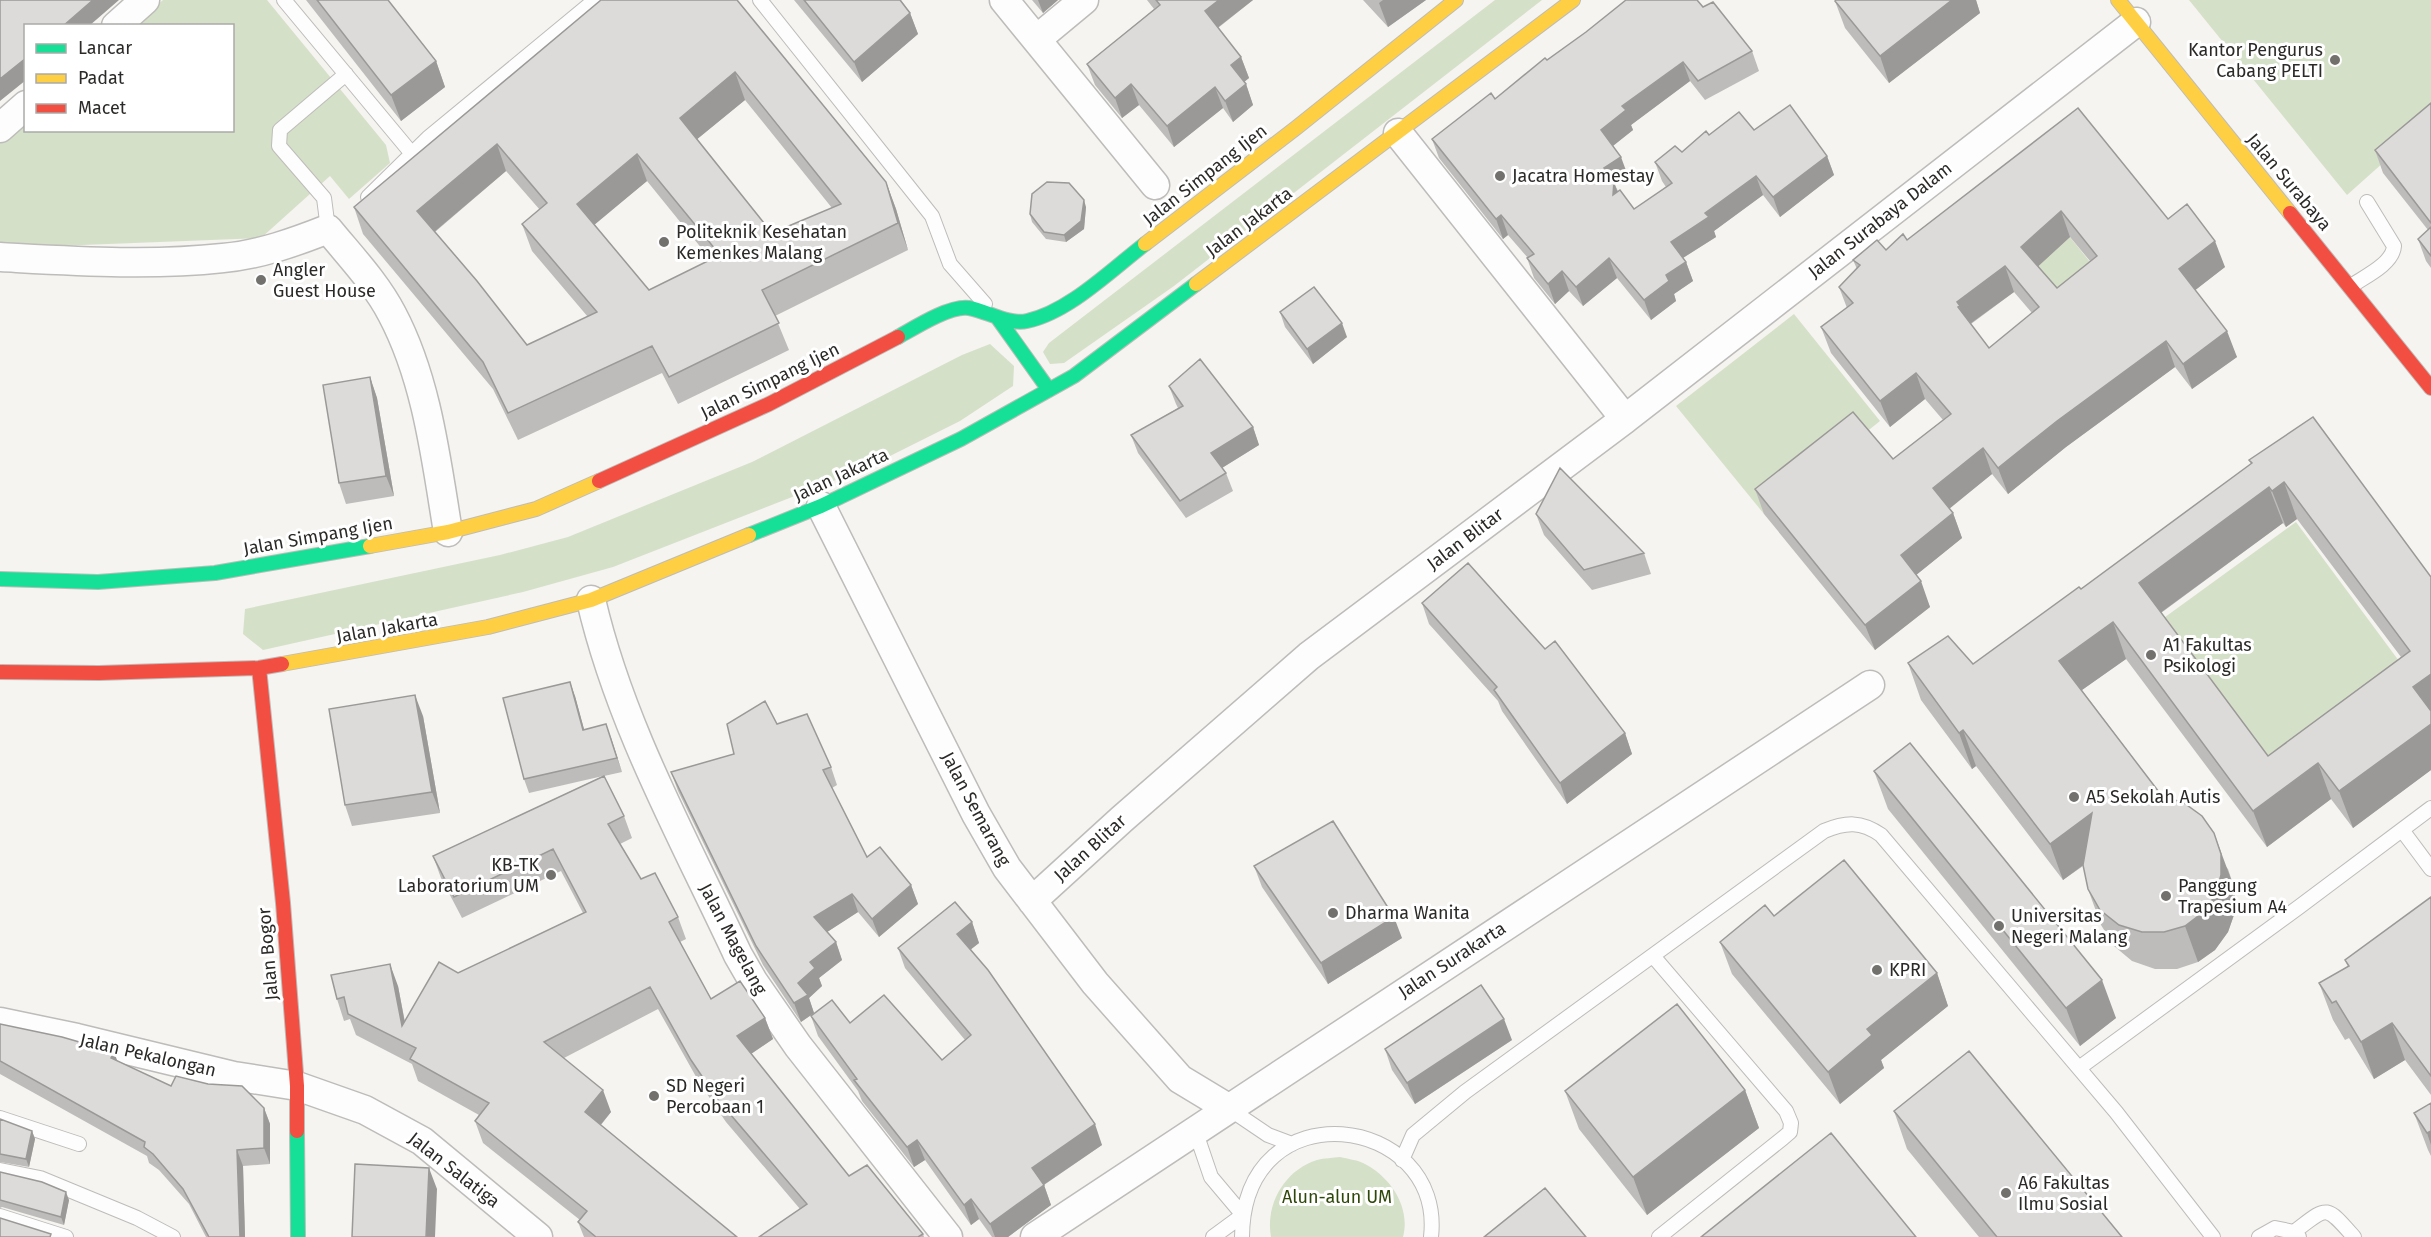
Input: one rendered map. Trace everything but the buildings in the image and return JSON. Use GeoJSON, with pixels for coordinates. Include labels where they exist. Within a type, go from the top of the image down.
{"type":"FeatureCollection","features":[{"type":"Feature","properties":{"kind":"main road","name":"Jalan Simpang Ijen"},"geometry":{"type":"LineString","coordinates":[[0,579],[98,582],[215,573],[448,532],[536,509],[769,404],[944,313],[967,307],[997,317],[1024,322],[1050,314],[1078,296],[1296,128],[1456,0]]}},
{"type":"Feature","properties":{"kind":"main road","name":"Jalan Jakarta"},"geometry":{"type":"LineString","coordinates":[[0,672],[259,668],[488,627],[591,600],[821,506],[961,439],[1074,376],[1573,0]]}},
{"type":"Feature","properties":{"kind":"main road","name":"Jalan Surabaya"},"geometry":{"type":"LineString","coordinates":[[2127,11],[2431,388]]}},
{"type":"Feature","properties":{"kind":"main road"},"geometry":{"type":"LineString","coordinates":[[997,317],[1049,390]]}},
{"type":"Feature","properties":{"kind":"main road","name":"Jalan Bogor"},"geometry":{"type":"LineString","coordinates":[[259,668],[283,903],[297,1086],[298,1237]]}},
{"type":"Feature","properties":{"kind":"street"},"geometry":{"type":"LineString","coordinates":[[118,24],[145,0]]}},
{"type":"Feature","properties":{"kind":"street"},"geometry":{"type":"LineString","coordinates":[[1004,0],[1155,185]]}},
{"type":"Feature","properties":{"kind":"street"},"geometry":{"type":"LineString","coordinates":[[1037,39],[1084,0]]}},
{"type":"Feature","properties":{"kind":"street","name":"Jalan Surabaya Dalam"},"geometry":{"type":"LineString","coordinates":[[1625,419],[2127,11]]}},
{"type":"Feature","properties":{"kind":"street"},"geometry":{"type":"LineString","coordinates":[[0,128],[24,107]]}},
{"type":"Feature","properties":{"kind":"street"},"geometry":{"type":"LineString","coordinates":[[1398,133],[1625,419]]}},
{"type":"Feature","properties":{"kind":"street"},"geometry":{"type":"LineString","coordinates":[[0,257],[119,264],[225,258],[296,242],[328,229],[370,281],[386,305],[409,351],[420,387],[448,532]]}},
{"type":"Feature","properties":{"kind":"street","name":"Jalan Blitar"},"geometry":{"type":"LineString","coordinates":[[1032,902],[1122,819],[1291,671],[1625,419]]}},
{"type":"Feature","properties":{"kind":"street","name":"Jalan Semarang"},"geometry":{"type":"LineString","coordinates":[[821,506],[976,814],[1007,868],[1095,983],[1180,1079],[1228,1108]]}},
{"type":"Feature","properties":{"kind":"street","name":"Jalan Magelang"},"geometry":{"type":"LineString","coordinates":[[591,600],[597,627],[648,768],[738,955],[798,1046],[948,1237]]}},
{"type":"Feature","properties":{"kind":"street","name":"Jalan Surakarta"},"geometry":{"type":"LineString","coordinates":[[1035,1237],[1870,685]]}},
{"type":"Feature","properties":{"kind":"street","name":"Jalan Pekalongan"},"geometry":{"type":"LineString","coordinates":[[0,1022],[234,1076],[297,1086]]}},
{"type":"Feature","properties":{"kind":"street","name":"Jalan Semarang"},"geometry":{"type":"LineString","coordinates":[[1180,1079],[1195,1130]]}},
{"type":"Feature","properties":{"kind":"street","name":"Jalan Salatiga"},"geometry":{"type":"LineString","coordinates":[[297,1086],[365,1110],[422,1141],[538,1237]]}},
{"type":"Feature","properties":{"kind":"lane"},"geometry":{"type":"LineString","coordinates":[[284,0],[413,155]]}},
{"type":"Feature","properties":{"kind":"lane"},"geometry":{"type":"LineString","coordinates":[[363,201],[428,138],[595,0]]}},
{"type":"Feature","properties":{"kind":"lane"},"geometry":{"type":"LineString","coordinates":[[760,0],[932,216],[950,264],[997,317]]}},
{"type":"Feature","properties":{"kind":"lane"},"geometry":{"type":"LineString","coordinates":[[328,229],[324,198],[279,146],[278,136],[280,130],[346,75]]}},
{"type":"Feature","properties":{"kind":"lane"},"geometry":{"type":"LineString","coordinates":[[2351,286],[2384,264],[2394,251],[2394,246],[2367,202]]}},
{"type":"Feature","properties":{"kind":"lane"},"geometry":{"type":"LineString","coordinates":[[2079,1068],[2431,808]]}},
{"type":"Feature","properties":{"kind":"lane"},"geometry":{"type":"LineString","coordinates":[[1402,1160],[1413,1135],[1465,1092],[1824,831],[1841,824],[1855,822],[1869,826],[1881,835],[2079,1068],[2213,1237]]}},
{"type":"Feature","properties":{"kind":"lane"},"geometry":{"type":"LineString","coordinates":[[2402,830],[2431,869]]}},
{"type":"Feature","properties":{"kind":"lane"},"geometry":{"type":"LineString","coordinates":[[1653,956],[1785,1111],[1791,1123],[1790,1132],[1659,1237]]}},
{"type":"Feature","properties":{"kind":"lane","name":"Jalan Semarang"},"geometry":{"type":"LineString","coordinates":[[1228,1108],[1268,1135],[1292,1144]]}},
{"type":"Feature","properties":{"kind":"lane"},"geometry":{"type":"LineString","coordinates":[[0,1118],[79,1144]]}},
{"type":"Feature","properties":{"kind":"lane","name":"Jalan Semarang"},"geometry":{"type":"LineString","coordinates":[[1195,1130],[1211,1177],[1242,1215]]}},
{"type":"Feature","properties":{"kind":"lane"},"geometry":{"type":"LineString","coordinates":[[1242,1237],[1242,1215],[1246,1197],[1264,1166],[1292,1144],[1314,1136],[1338,1133],[1362,1136],[1383,1146],[1402,1160],[1416,1175],[1431,1213],[1431,1237]]}},
{"type":"Feature","properties":{"kind":"lane"},"geometry":{"type":"LineString","coordinates":[[0,1170],[40,1178],[136,1218],[172,1237]]}},
{"type":"Feature","properties":{"kind":"lane"},"geometry":{"type":"LineString","coordinates":[[2259,1237],[2276,1228],[2296,1234],[2325,1211],[2333,1214],[2354,1237]]}},
{"type":"Feature","properties":{"kind":"lane"},"geometry":{"type":"LineString","coordinates":[[1213,1237],[1242,1215]]}},
{"type":"Feature","properties":{"kind":"lane"},"geometry":{"type":"LineString","coordinates":[[0,1216],[66,1237]]}},
{"type":"Feature","properties":{"kind":"green space"},"geometry":{"type":"Polygon","coordinates":[[[163,0],[267,0],[386,145],[390,163],[349,199],[330,176],[261,238],[31,247],[0,246],[0,142],[24,121],[24,132],[234,132],[234,24],[135,24],[163,0]]]}},
{"type":"Feature","properties":{"kind":"green space"},"geometry":{"type":"Polygon","coordinates":[[[1495,0],[1542,0],[1174,286],[1064,363],[1050,364],[1043,352],[1049,343],[1495,0]]]}},
{"type":"Feature","properties":{"kind":"green space","name":"Kantor Pengurus Cabang PELTI"},"geometry":{"type":"Polygon","coordinates":[[[2189,0],[2431,0],[2431,120],[2347,195],[2189,0]]]}},
{"type":"Feature","properties":{"kind":"green space"},"geometry":{"type":"Polygon","coordinates":[[[2056,220],[2116,294],[2066,314],[2031,273],[2056,220]]]}},
{"type":"Feature","properties":{"kind":"green space"},"geometry":{"type":"Polygon","coordinates":[[[1794,314],[1880,421],[1764,514],[1676,406],[1794,314]]]}},
{"type":"Feature","properties":{"kind":"green space"},"geometry":{"type":"Polygon","coordinates":[[[990,344],[1014,366],[1013,386],[960,421],[864,469],[613,567],[523,592],[263,650],[243,634],[245,609],[500,555],[568,537],[752,462],[962,355],[990,344]]]}},
{"type":"Feature","properties":{"kind":"green space"},"geometry":{"type":"Polygon","coordinates":[[[2296,522],[2419,688],[2284,787],[2161,620],[2296,522]]]}},
{"type":"Feature","properties":{"kind":"green space","name":"Alun-alun UM"},"geometry":{"type":"Polygon","coordinates":[[[1340,1157],[1363,1163],[1390,1184],[1404,1215],[1403,1237],[1271,1237],[1271,1212],[1274,1201],[1287,1180],[1306,1165],[1320,1159],[1340,1157]]]}},
{"type":"Feature","properties":{"kind":"traffic: fast"},"geometry":{"type":"LineString","coordinates":[[898,337],[932,318],[961,308],[969,308],[1020,322],[1043,316],[1074,300],[1145,244]]}},
{"type":"Feature","properties":{"kind":"traffic: fast"},"geometry":{"type":"LineString","coordinates":[[749,535],[821,506],[961,439],[1074,376],[1196,284]]}},
{"type":"Feature","properties":{"kind":"traffic: fast"},"geometry":{"type":"LineString","coordinates":[[997,317],[1049,390]]}},
{"type":"Feature","properties":{"kind":"traffic: fast"},"geometry":{"type":"LineString","coordinates":[[0,579],[98,582],[215,573],[370,546]]}},
{"type":"Feature","properties":{"kind":"traffic: fast"},"geometry":{"type":"LineString","coordinates":[[297,1131],[298,1237]]}},
{"type":"Feature","properties":{"kind":"traffic: slow"},"geometry":{"type":"LineString","coordinates":[[1145,244],[1296,128],[1456,0]]}},
{"type":"Feature","properties":{"kind":"traffic: slow"},"geometry":{"type":"LineString","coordinates":[[1196,284],[1573,0]]}},
{"type":"Feature","properties":{"kind":"traffic: slow"},"geometry":{"type":"LineString","coordinates":[[2118,0],[2290,213]]}},
{"type":"Feature","properties":{"kind":"traffic: slow"},"geometry":{"type":"LineString","coordinates":[[370,546],[448,532],[536,509],[599,481]]}},
{"type":"Feature","properties":{"kind":"traffic: slow"},"geometry":{"type":"LineString","coordinates":[[282,664],[488,627],[591,600],[749,535]]}},
{"type":"Feature","properties":{"kind":"traffic: jam"},"geometry":{"type":"LineString","coordinates":[[2290,213],[2431,388]]}},
{"type":"Feature","properties":{"kind":"traffic: jam"},"geometry":{"type":"LineString","coordinates":[[599,481],[769,404],[898,337]]}},
{"type":"Feature","properties":{"kind":"traffic: jam"},"geometry":{"type":"LineString","coordinates":[[0,672],[99,673],[259,668],[282,664]]}},
{"type":"Feature","properties":{"kind":"traffic: jam"},"geometry":{"type":"LineString","coordinates":[[259,668],[283,903],[297,1086],[297,1131]]}},
{"type":"Feature","properties":{"kind":"place","name":"Kantor Pengurus Cabang PELTI"},"geometry":{"type":"Point","coordinates":[2335,60]}},
{"type":"Feature","properties":{"kind":"place","name":"Jacatra Homestay"},"geometry":{"type":"Point","coordinates":[1500,176]}},
{"type":"Feature","properties":{"kind":"place","name":"Politeknik Kesehatan Kemenkes Malang"},"geometry":{"type":"Point","coordinates":[664,242]}},
{"type":"Feature","properties":{"kind":"place","name":"Angler Guest House"},"geometry":{"type":"Point","coordinates":[261,280]}},
{"type":"Feature","properties":{"kind":"place","name":"A1 Fakultas Psikologi"},"geometry":{"type":"Point","coordinates":[2151,655]}},
{"type":"Feature","properties":{"kind":"place","name":"A5 Sekolah Autis"},"geometry":{"type":"Point","coordinates":[2074,797]}},
{"type":"Feature","properties":{"kind":"place","name":"KB-TK Laboratorium UM"},"geometry":{"type":"Point","coordinates":[551,875]}},
{"type":"Feature","properties":{"kind":"place","name":"Panggung Trapesium A4"},"geometry":{"type":"Point","coordinates":[2166,896]}},
{"type":"Feature","properties":{"kind":"place","name":"Dharma Wanita"},"geometry":{"type":"Point","coordinates":[1333,913]}},
{"type":"Feature","properties":{"kind":"place","name":"Universitas Negeri Malang"},"geometry":{"type":"Point","coordinates":[1999,926]}},
{"type":"Feature","properties":{"kind":"place","name":"KPRI"},"geometry":{"type":"Point","coordinates":[1877,970]}},
{"type":"Feature","properties":{"kind":"place","name":"SD Negeri Percobaan 1"},"geometry":{"type":"Point","coordinates":[654,1096]}},
{"type":"Feature","properties":{"kind":"place","name":"A6 Fakultas Ilmu Sosial"},"geometry":{"type":"Point","coordinates":[2006,1193]}}]}
